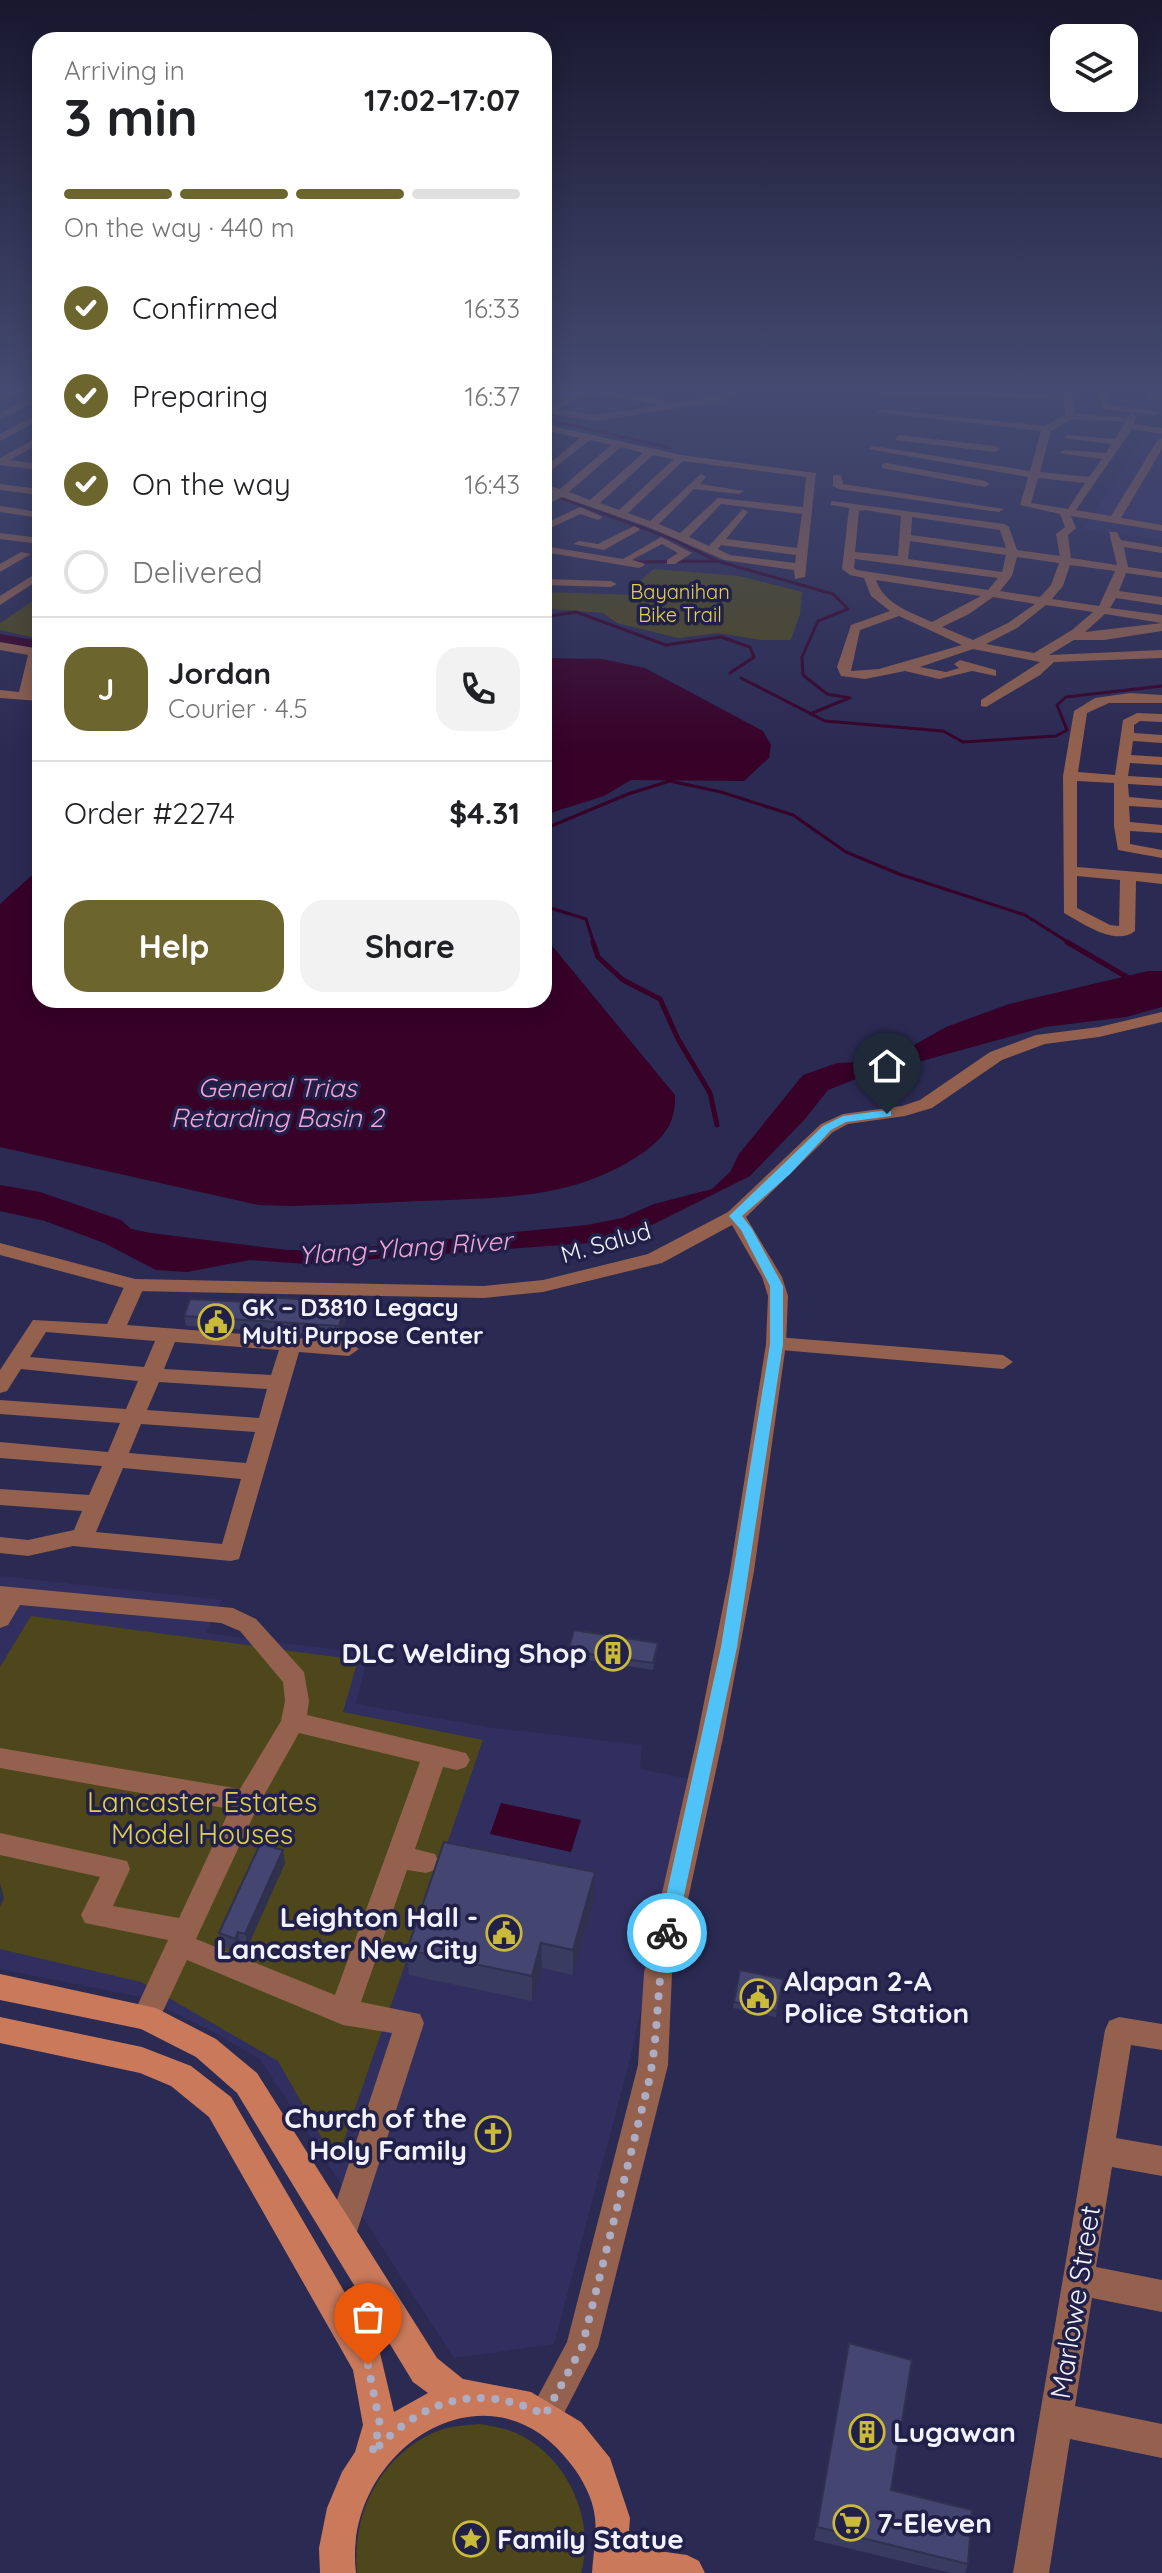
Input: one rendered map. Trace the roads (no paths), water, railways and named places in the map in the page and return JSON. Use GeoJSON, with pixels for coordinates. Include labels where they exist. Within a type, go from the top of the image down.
{"type":"FeatureCollection","features":[{"type":"Feature","properties":{"kind":"main road"},"geometry":{"type":"LineString","coordinates":[[0,1987],[146,2017],[206,2048],[247,2083],[425,2370],[441,2385],[474,2398]]}},
{"type":"Feature","properties":{"kind":"main road"},"geometry":{"type":"LineString","coordinates":[[0,2030],[142,2060],[181,2076],[220,2107],[368,2365],[380,2425],[372,2453],[352,2487],[340,2526],[338,2573]]}},
{"type":"Feature","properties":{"kind":"main road"},"geometry":{"type":"LineString","coordinates":[[372,2453],[418,2413],[445,2402],[498,2398],[523,2404],[545,2415],[571,2435],[592,2462],[606,2495],[619,2551],[629,2562],[687,2573]]}},
{"type":"Feature","properties":{"kind":"main road"},"geometry":{"type":"LineString","coordinates":[[610,2573],[613,2531]]}},
{"type":"Feature","properties":{"kind":"street"},"geometry":{"type":"LineString","coordinates":[[12,511],[32,514]]}},
{"type":"Feature","properties":{"kind":"street"},"geometry":{"type":"LineString","coordinates":[[552,523],[578,511]]}},
{"type":"Feature","properties":{"kind":"street"},"geometry":{"type":"LineString","coordinates":[[583,511],[634,529],[686,553],[671,562]]}},
{"type":"Feature","properties":{"kind":"street"},"geometry":{"type":"LineString","coordinates":[[613,511],[735,559],[800,572],[808,511]]}},
{"type":"Feature","properties":{"kind":"street"},"geometry":{"type":"LineString","coordinates":[[621,514],[624,511]]}},
{"type":"Feature","properties":{"kind":"street"},"geometry":{"type":"LineString","coordinates":[[652,525],[666,511]]}},
{"type":"Feature","properties":{"kind":"street"},"geometry":{"type":"LineString","coordinates":[[683,537],[708,511]]}},
{"type":"Feature","properties":{"kind":"street"},"geometry":{"type":"LineString","coordinates":[[854,511],[847,583],[870,581],[927,585],[1162,619]]}},
{"type":"Feature","properties":{"kind":"street"},"geometry":{"type":"LineString","coordinates":[[891,511],[1004,527],[1013,549],[1008,573],[990,595],[931,627]]}},
{"type":"Feature","properties":{"kind":"street"},"geometry":{"type":"LineString","coordinates":[[1039,511],[1061,519],[1114,521],[1162,528]]}},
{"type":"Feature","properties":{"kind":"street"},"geometry":{"type":"LineString","coordinates":[[899,612],[855,628],[843,667],[845,673],[855,677],[937,658],[973,645],[1022,619],[1046,601],[1068,560],[1061,519],[1067,511]]}},
{"type":"Feature","properties":{"kind":"street"},"geometry":{"type":"LineString","coordinates":[[1114,521],[1120,511]]}},
{"type":"Feature","properties":{"kind":"street"},"geometry":{"type":"LineString","coordinates":[[900,557],[907,515],[904,513]]}},
{"type":"Feature","properties":{"kind":"street"},"geometry":{"type":"LineString","coordinates":[[709,550],[743,515],[755,519]]}},
{"type":"Feature","properties":{"kind":"street"},"geometry":{"type":"LineString","coordinates":[[592,527],[606,520]]}},
{"type":"Feature","properties":{"kind":"street"},"geometry":{"type":"LineString","coordinates":[[0,522],[32,527]]}},
{"type":"Feature","properties":{"kind":"street"},"geometry":{"type":"LineString","coordinates":[[794,524],[806,525]]}},
{"type":"Feature","properties":{"kind":"street"},"geometry":{"type":"LineString","coordinates":[[552,539],[600,548],[634,529]]}},
{"type":"Feature","properties":{"kind":"street"},"geometry":{"type":"LineString","coordinates":[[731,530],[746,531]]}},
{"type":"Feature","properties":{"kind":"street"},"geometry":{"type":"LineString","coordinates":[[565,541],[578,534]]}},
{"type":"Feature","properties":{"kind":"street"},"geometry":{"type":"LineString","coordinates":[[905,534],[1068,560],[1162,568]]}},
{"type":"Feature","properties":{"kind":"street"},"geometry":{"type":"LineString","coordinates":[[0,536],[32,540]]}},
{"type":"Feature","properties":{"kind":"street"},"geometry":{"type":"LineString","coordinates":[[790,536],[805,538]]}},
{"type":"Feature","properties":{"kind":"street"},"geometry":{"type":"LineString","coordinates":[[986,703],[1009,690],[1100,611],[1123,566],[1115,539],[1162,550]]}},
{"type":"Feature","properties":{"kind":"street"},"geometry":{"type":"LineString","coordinates":[[628,558],[661,540]]}},
{"type":"Feature","properties":{"kind":"street"},"geometry":{"type":"LineString","coordinates":[[720,542],[803,552]]}},
{"type":"Feature","properties":{"kind":"street"},"geometry":{"type":"LineString","coordinates":[[0,550],[25,554],[1,568]]}},
{"type":"Feature","properties":{"kind":"street"},"geometry":{"type":"LineString","coordinates":[[552,550],[639,565]]}},
{"type":"Feature","properties":{"kind":"street"},"geometry":{"type":"LineString","coordinates":[[850,555],[900,557],[1008,573]]}},
{"type":"Feature","properties":{"kind":"street"},"geometry":{"type":"LineString","coordinates":[[552,560],[571,564],[552,580]]}},
{"type":"Feature","properties":{"kind":"street"},"geometry":{"type":"LineString","coordinates":[[1123,566],[1162,575]]}},
{"type":"Feature","properties":{"kind":"street"},"geometry":{"type":"LineString","coordinates":[[552,582],[606,584],[614,569]]}},
{"type":"Feature","properties":{"kind":"street"},"geometry":{"type":"LineString","coordinates":[[0,601],[32,579]]}},
{"type":"Feature","properties":{"kind":"street"},"geometry":{"type":"LineString","coordinates":[[870,581],[875,594],[899,612],[931,627],[973,645],[1067,673],[1103,667],[1123,658],[1162,654]]}},
{"type":"Feature","properties":{"kind":"street"},"geometry":{"type":"LineString","coordinates":[[0,584],[20,587]]}},
{"type":"Feature","properties":{"kind":"street"},"geometry":{"type":"LineString","coordinates":[[927,585],[928,590],[948,604],[967,610]]}},
{"type":"Feature","properties":{"kind":"street"},"geometry":{"type":"LineString","coordinates":[[1113,590],[1162,594]]}},
{"type":"Feature","properties":{"kind":"street"},"geometry":{"type":"LineString","coordinates":[[1113,590],[1162,601]]}},
{"type":"Feature","properties":{"kind":"street"},"geometry":{"type":"LineString","coordinates":[[1072,636],[1104,636],[1162,627]]}},
{"type":"Feature","properties":{"kind":"street"},"geometry":{"type":"LineString","coordinates":[[0,646],[32,652]]}},
{"type":"Feature","properties":{"kind":"street"},"geometry":{"type":"LineString","coordinates":[[937,658],[992,673]]}},
{"type":"Feature","properties":{"kind":"street"},"geometry":{"type":"LineString","coordinates":[[905,667],[944,677],[971,667]]}},
{"type":"Feature","properties":{"kind":"street"},"geometry":{"type":"LineString","coordinates":[[24,698],[32,672]]}},
{"type":"Feature","properties":{"kind":"street"},"geometry":{"type":"LineString","coordinates":[[1003,705],[1009,690]]}},
{"type":"Feature","properties":{"kind":"street"},"geometry":{"type":"LineString","coordinates":[[0,694],[32,698]]}},
{"type":"Feature","properties":{"kind":"street"},"geometry":{"type":"LineString","coordinates":[[1128,877],[1129,930],[1123,933],[1106,929],[1069,910],[1070,776],[1081,711],[1099,701],[1117,698],[1162,699]]}},
{"type":"Feature","properties":{"kind":"street"},"geometry":{"type":"LineString","coordinates":[[1162,718],[1131,719],[1121,779],[1122,844],[1127,850],[1162,854]]}},
{"type":"Feature","properties":{"kind":"street"},"geometry":{"type":"LineString","coordinates":[[1126,736],[1162,739]]}},
{"type":"Feature","properties":{"kind":"street"},"geometry":{"type":"LineString","coordinates":[[1123,759],[1162,761]]}},
{"type":"Feature","properties":{"kind":"street"},"geometry":{"type":"LineString","coordinates":[[1070,776],[1162,782]]}},
{"type":"Feature","properties":{"kind":"street"},"geometry":{"type":"LineString","coordinates":[[1121,801],[1162,804]]}},
{"type":"Feature","properties":{"kind":"street"},"geometry":{"type":"LineString","coordinates":[[1121,826],[1162,829]]}},
{"type":"Feature","properties":{"kind":"street"},"geometry":{"type":"LineString","coordinates":[[1069,871],[1162,879]]}},
{"type":"Feature","properties":{"kind":"street","name":"M. Salud"},"geometry":{"type":"LineString","coordinates":[[0,1249],[135,1285],[484,1292],[543,1286],[655,1259],[735,1216],[827,1128],[843,1119],[905,1111],[926,1104],[996,1056],[1042,1039],[1099,1032],[1162,1017]]}},
{"type":"Feature","properties":{"kind":"street"},"geometry":{"type":"LineString","coordinates":[[545,2415],[582,2347],[653,2065],[658,1973],[729,1647],[776,1344],[776,1286],[746,1229],[735,1216]]}},
{"type":"Feature","properties":{"kind":"street"},"geometry":{"type":"LineString","coordinates":[[114,1331],[135,1285]]}},
{"type":"Feature","properties":{"kind":"street"},"geometry":{"type":"LineString","coordinates":[[0,1386],[40,1325],[349,1349]]}},
{"type":"Feature","properties":{"kind":"street"},"geometry":{"type":"LineString","coordinates":[[82,1539],[168,1335]]}},
{"type":"Feature","properties":{"kind":"street"},"geometry":{"type":"LineString","coordinates":[[0,1545],[28,1548],[82,1539],[231,1553],[291,1344]]}},
{"type":"Feature","properties":{"kind":"street"},"geometry":{"type":"LineString","coordinates":[[776,1344],[1003,1362]]}},
{"type":"Feature","properties":{"kind":"street"},"geometry":{"type":"LineString","coordinates":[[15,1362],[280,1383]]}},
{"type":"Feature","properties":{"kind":"street"},"geometry":{"type":"LineString","coordinates":[[0,1407],[268,1426]]}},
{"type":"Feature","properties":{"kind":"street"},"geometry":{"type":"LineString","coordinates":[[0,1450],[255,1472]]}},
{"type":"Feature","properties":{"kind":"street"},"geometry":{"type":"LineString","coordinates":[[0,1497],[97,1504]]}},
{"type":"Feature","properties":{"kind":"street"},"geometry":{"type":"LineString","coordinates":[[0,1619],[6,1596],[225,1614],[248,1625],[295,1679],[297,1701],[293,1722],[247,1801],[146,2017]]}},
{"type":"Feature","properties":{"kind":"street"},"geometry":{"type":"LineString","coordinates":[[293,1722],[446,1757],[399,1857],[343,2012]]}},
{"type":"Feature","properties":{"kind":"street"},"geometry":{"type":"LineString","coordinates":[[0,1758],[247,1801]]}},
{"type":"Feature","properties":{"kind":"street"},"geometry":{"type":"LineString","coordinates":[[0,1844],[117,1869],[95,1915],[183,1938],[343,2012],[410,2023],[342,2233]]}},
{"type":"Feature","properties":{"kind":"street"},"geometry":{"type":"LineString","coordinates":[[399,1857],[426,1862]]}},
{"type":"Feature","properties":{"kind":"street","name":"Marlowe Street"},"geometry":{"type":"LineString","coordinates":[[1031,2573],[1119,2030],[1162,2037]]}},
{"type":"Feature","properties":{"kind":"street"},"geometry":{"type":"LineString","coordinates":[[1100,2150],[1162,2161]]}},
{"type":"Feature","properties":{"kind":"street"},"geometry":{"type":"LineString","coordinates":[[1079,2280],[1162,2296]]}},
{"type":"Feature","properties":{"kind":"street"},"geometry":{"type":"LineString","coordinates":[[1056,2419],[1162,2441]]}},
{"type":"Feature","properties":{"kind":"water"},"geometry":{"type":"Polygon","coordinates":[[[552,658],[602,659],[645,668],[763,731],[771,745],[769,758],[744,781],[631,780],[604,796],[552,812],[552,658]]]}},
{"type":"Feature","properties":{"kind":"water","name":"General Trias Retarding Basin 2"},"geometry":{"type":"Polygon","coordinates":[[[32,875],[32,1008],[552,1008],[552,946],[675,1095],[671,1122],[662,1136],[641,1154],[615,1169],[562,1188],[506,1197],[339,1205],[258,1205],[0,1147],[0,904],[32,875]]]}},
{"type":"Feature","properties":{"kind":"water","name":"Ylang-Ylang River"},"geometry":{"type":"Polygon","coordinates":[[[1148,971],[1162,971],[1162,1007],[1126,1017],[1045,1027],[856,1079],[828,1090],[805,1119],[750,1176],[652,1225],[603,1242],[307,1264],[250,1260],[187,1272],[156,1270],[104,1243],[45,1221],[0,1211],[0,1185],[40,1192],[121,1220],[131,1229],[287,1250],[326,1251],[587,1225],[622,1218],[654,1204],[712,1189],[730,1172],[739,1154],[803,1075],[837,1063],[886,1061],[946,1027],[1009,1004],[1148,971]]]}},
{"type":"Feature","properties":{"kind":"water"},"geometry":{"type":"Polygon","coordinates":[[[501,1803],[581,1820],[571,1852],[490,1834],[501,1803]]]}},
{"type":"Feature","properties":{"kind":"waterway"},"geometry":{"type":"LineString","coordinates":[[596,511],[670,538],[717,561]]}},
{"type":"Feature","properties":{"kind":"waterway"},"geometry":{"type":"LineString","coordinates":[[636,562],[717,561]]}},
{"type":"Feature","properties":{"kind":"waterway"},"geometry":{"type":"LineString","coordinates":[[717,561],[833,594],[848,609],[818,621],[802,657],[803,675],[827,694],[850,698]]}},
{"type":"Feature","properties":{"kind":"waterway"},"geometry":{"type":"LineString","coordinates":[[552,616],[576,612],[666,645],[721,637],[750,647],[754,657],[730,673]]}},
{"type":"Feature","properties":{"kind":"waterway"},"geometry":{"type":"LineString","coordinates":[[0,640],[32,646]]}},
{"type":"Feature","properties":{"kind":"waterway"},"geometry":{"type":"LineString","coordinates":[[741,678],[811,714]]}},
{"type":"Feature","properties":{"kind":"waterway"},"geometry":{"type":"LineString","coordinates":[[811,714],[825,721],[943,731],[963,742],[1056,736],[1067,730],[1057,705],[1066,697],[1162,686]]}},
{"type":"Feature","properties":{"kind":"waterway"},"geometry":{"type":"LineString","coordinates":[[811,714],[849,698]]}},
{"type":"Feature","properties":{"kind":"waterway"},"geometry":{"type":"LineString","coordinates":[[552,826],[628,794],[670,781],[721,792],[793,815],[846,852],[899,874],[1025,915],[1071,944]]}},
{"type":"Feature","properties":{"kind":"waterway"},"geometry":{"type":"LineString","coordinates":[[552,908],[586,919],[594,944]]}},
{"type":"Feature","properties":{"kind":"waterway"},"geometry":{"type":"LineString","coordinates":[[593,942],[598,957],[623,980],[660,999],[678,1039],[710,1093],[717,1125]]}},
{"type":"Feature","properties":{"kind":"waterway"},"geometry":{"type":"LineString","coordinates":[[1067,942],[1132,980]]}},
{"type":"Feature","properties":{"kind":"place","name":"GK – D3810 Legacy Multi Purpose Center"},"geometry":{"type":"Point","coordinates":[216,1322]}},
{"type":"Feature","properties":{"kind":"place","name":"DLC Welding Shop"},"geometry":{"type":"Point","coordinates":[613,1653]}},
{"type":"Feature","properties":{"kind":"place","name":"Leighton Hall - Lancaster New City"},"geometry":{"type":"Point","coordinates":[504,1933]}},
{"type":"Feature","properties":{"kind":"place","name":"Alapan 2-A Police Station"},"geometry":{"type":"Point","coordinates":[758,1997]}},
{"type":"Feature","properties":{"kind":"place","name":"Church of the Holy Family"},"geometry":{"type":"Point","coordinates":[493,2134]}},
{"type":"Feature","properties":{"kind":"place","name":"Lugawan"},"geometry":{"type":"Point","coordinates":[867,2432]}},
{"type":"Feature","properties":{"kind":"place","name":"7-Eleven"},"geometry":{"type":"Point","coordinates":[851,2523]}},
{"type":"Feature","properties":{"kind":"place","name":"Family Statue"},"geometry":{"type":"Point","coordinates":[471,2539]}},
{"type":"Feature","properties":{"kind":"park label","name":"Bayanihan Bike Trail"},"geometry":{"type":"Point","coordinates":[680,604]}},
{"type":"Feature","properties":{"kind":"park label","name":"Lancaster Estates Model Houses"},"geometry":{"type":"Point","coordinates":[202,1818]}}]}
